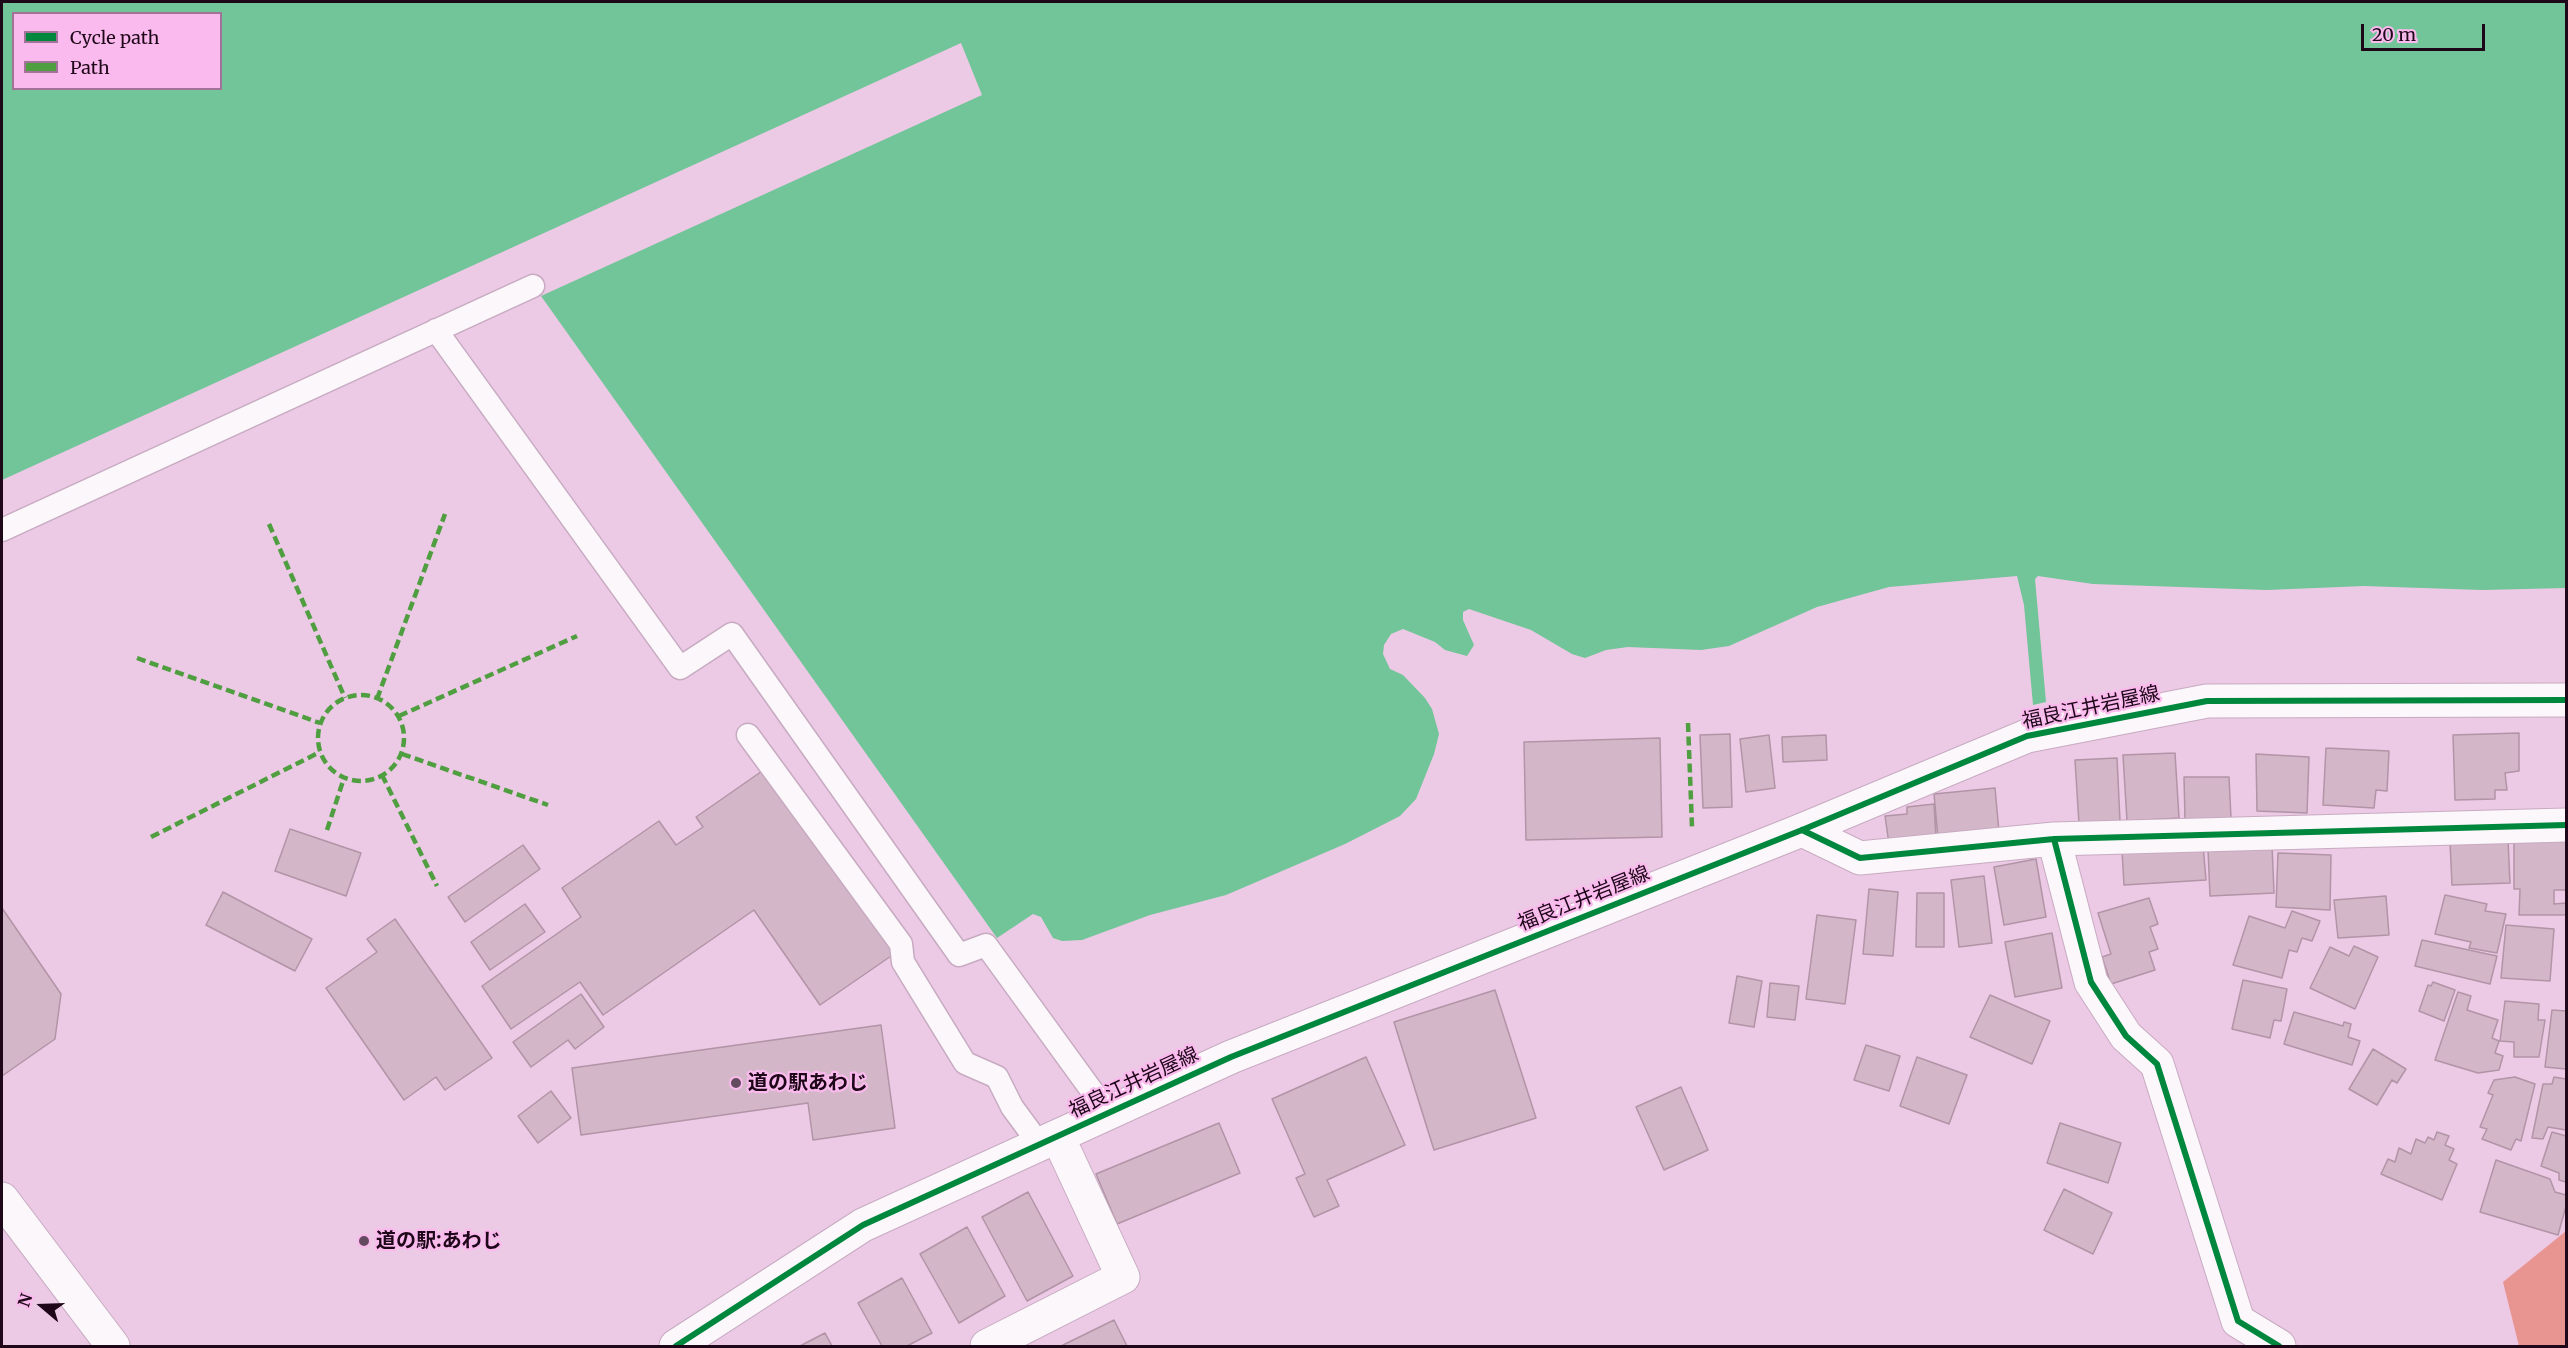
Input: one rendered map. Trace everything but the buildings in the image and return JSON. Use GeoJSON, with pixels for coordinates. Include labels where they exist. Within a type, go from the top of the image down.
{"type":"FeatureCollection","features":[{"type":"Feature","properties":{"kind":"main road","name":"福良江井岩屋線"},"geometry":{"type":"LineString","coordinates":[[676,1347],[863,1226],[1231,1057],[1802,830],[2027,736],[2207,701],[2566,700]]}},
{"type":"Feature","properties":{"kind":"main road"},"geometry":{"type":"LineString","coordinates":[[1802,830],[1860,858],[2054,839],[2566,825]]}},
{"type":"Feature","properties":{"kind":"main road"},"geometry":{"type":"LineString","coordinates":[[2054,839],[2091,982],[2126,1036],[2157,1064],[2238,1321],[2279,1347]]}},
{"type":"Feature","properties":{"kind":"main road"},"geometry":{"type":"LineString","coordinates":[[987,1347],[1123,1277],[1049,1141]]}},
{"type":"Feature","properties":{"kind":"main road"},"geometry":{"type":"LineString","coordinates":[[2,1199],[113,1347]]}},
{"type":"Feature","properties":{"kind":"lane"},"geometry":{"type":"LineString","coordinates":[[2,530],[533,286]]}},
{"type":"Feature","properties":{"kind":"lane"},"geometry":{"type":"LineString","coordinates":[[436,330],[680,668],[732,634],[959,955],[986,945],[1108,1113]]}},
{"type":"Feature","properties":{"kind":"lane"},"geometry":{"type":"LineString","coordinates":[[748,735],[901,944],[903,962],[965,1063],[997,1077],[1012,1107],[1049,1141]]}},
{"type":"Feature","properties":{"kind":"shaded area"},"geometry":{"type":"Polygon","coordinates":[[[2,2],[2566,2],[2566,588],[2482,590],[2364,586],[2267,590],[2093,584],[2038,576],[2035,579],[2046,702],[2033,705],[2024,605],[2017,576],[1889,587],[1817,607],[1729,646],[1701,650],[1628,647],[1606,650],[1585,658],[1572,654],[1531,630],[1469,609],[1463,612],[1463,620],[1474,645],[1467,656],[1445,650],[1435,642],[1403,629],[1391,634],[1384,645],[1383,654],[1390,669],[1403,675],[1425,698],[1432,709],[1439,734],[1434,754],[1416,799],[1400,816],[1345,844],[1226,895],[1150,915],[1082,940],[1062,941],[1053,938],[1041,917],[1033,914],[997,938],[541,296],[982,95],[961,43],[2,480],[2,2]]]}},
{"type":"Feature","properties":{"kind":"shaded area"},"geometry":{"type":"Polygon","coordinates":[[[2566,1231],[2566,1346],[2519,1346],[2503,1282],[2566,1231]]]}},
{"type":"Feature","properties":{"kind":"marked path"},"geometry":{"type":"LineString","coordinates":[[377,699],[445,514]]}},
{"type":"Feature","properties":{"kind":"marked path"},"geometry":{"type":"LineString","coordinates":[[269,524],[345,698]]}},
{"type":"Feature","properties":{"kind":"marked path"},"geometry":{"type":"LineString","coordinates":[[399,716],[577,636]]}},
{"type":"Feature","properties":{"kind":"marked path"},"geometry":{"type":"LineString","coordinates":[[137,658],[320,723]]}},
{"type":"Feature","properties":{"kind":"marked path"},"geometry":{"type":"LineString","coordinates":[[361,695],[385,702],[397,714],[404,738],[397,762],[385,774],[361,781],[337,774],[325,762],[318,738],[325,714],[337,702],[361,695]]}},
{"type":"Feature","properties":{"kind":"marked path"},"geometry":{"type":"LineString","coordinates":[[1688,723],[1692,827]]}},
{"type":"Feature","properties":{"kind":"marked path"},"geometry":{"type":"LineString","coordinates":[[151,837],[320,752]]}},
{"type":"Feature","properties":{"kind":"marked path"},"geometry":{"type":"LineString","coordinates":[[402,754],[548,805]]}},
{"type":"Feature","properties":{"kind":"marked path"},"geometry":{"type":"LineString","coordinates":[[382,775],[437,886]]}},
{"type":"Feature","properties":{"kind":"marked path"},"geometry":{"type":"LineString","coordinates":[[327,830],[344,778]]}},
{"type":"Feature","properties":{"kind":"cycle path"},"geometry":{"type":"LineString","coordinates":[[676,1346],[863,1225],[1231,1057],[1802,830],[2027,736],[2207,701],[2566,700]]}},
{"type":"Feature","properties":{"kind":"cycle path"},"geometry":{"type":"LineString","coordinates":[[1802,830],[1860,858],[2054,839],[2566,825]]}},
{"type":"Feature","properties":{"kind":"cycle path"},"geometry":{"type":"LineString","coordinates":[[2054,839],[2091,982],[2126,1036],[2157,1064],[2238,1321],[2279,1346]]}},
{"type":"Feature","properties":{"kind":"place","name":"道の駅あわじ"},"geometry":{"type":"Point","coordinates":[736,1083]}},
{"type":"Feature","properties":{"kind":"place","name":"道の駅:あわじ"},"geometry":{"type":"Point","coordinates":[364,1241]}}]}
